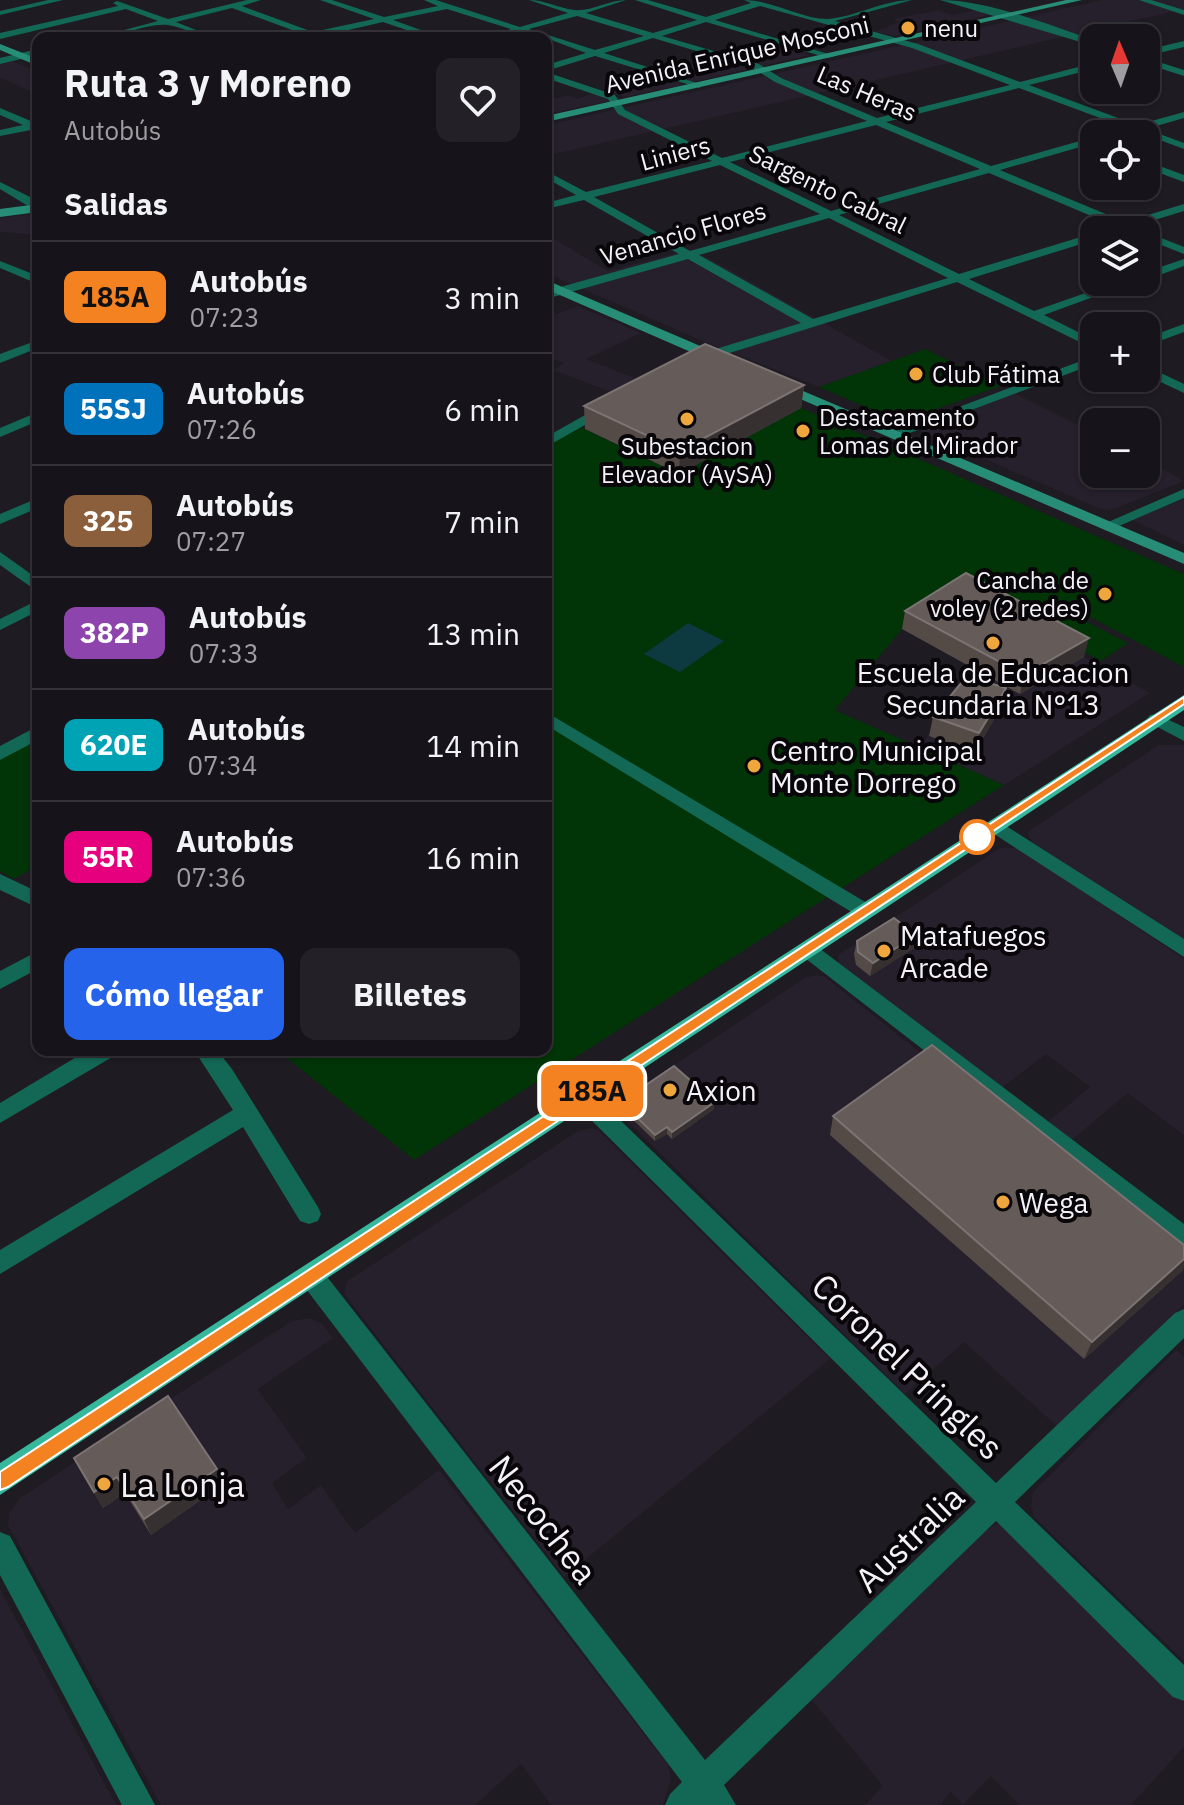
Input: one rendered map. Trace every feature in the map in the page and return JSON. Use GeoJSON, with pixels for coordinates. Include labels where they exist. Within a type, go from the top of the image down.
{"type":"FeatureCollection","features":[{"type":"Feature","properties":{"kind":"highway"},"geometry":{"type":"LineString","coordinates":[[0,1480],[1184,701]]}},
{"type":"Feature","properties":{"kind":"main road","name":"Avenida Enrique Mosconi"},"geometry":{"type":"LineString","coordinates":[[552,118],[1078,0]]}},
{"type":"Feature","properties":{"kind":"main road"},"geometry":{"type":"LineString","coordinates":[[0,47],[32,60]]}},
{"type":"Feature","properties":{"kind":"main road"},"geometry":{"type":"LineString","coordinates":[[0,213],[32,209]]}},
{"type":"Feature","properties":{"kind":"main road"},"geometry":{"type":"LineString","coordinates":[[552,286],[1184,559]]}},
{"type":"Feature","properties":{"kind":"street"},"geometry":{"type":"LineString","coordinates":[[0,13],[59,0]]}},
{"type":"Feature","properties":{"kind":"street"},"geometry":{"type":"LineString","coordinates":[[110,0],[194,32]]}},
{"type":"Feature","properties":{"kind":"street"},"geometry":{"type":"LineString","coordinates":[[216,0],[308,32]]}},
{"type":"Feature","properties":{"kind":"street"},"geometry":{"type":"LineString","coordinates":[[122,32],[257,0]]}},
{"type":"Feature","properties":{"kind":"street"},"geometry":{"type":"LineString","coordinates":[[324,0],[421,32]]}},
{"type":"Feature","properties":{"kind":"street"},"geometry":{"type":"LineString","coordinates":[[428,0],[530,32]]}},
{"type":"Feature","properties":{"kind":"street"},"geometry":{"type":"LineString","coordinates":[[337,32],[470,0]]}},
{"type":"Feature","properties":{"kind":"street","name":"Las Heras"},"geometry":{"type":"LineString","coordinates":[[533,0],[756,66],[763,72],[1101,216]]}},
{"type":"Feature","properties":{"kind":"street"},"geometry":{"type":"LineString","coordinates":[[510,32],[622,0]]}},
{"type":"Feature","properties":{"kind":"street"},"geometry":{"type":"LineString","coordinates":[[639,0],[831,56]]}},
{"type":"Feature","properties":{"kind":"street"},"geometry":{"type":"LineString","coordinates":[[748,0],[897,41],[1115,120]]}},
{"type":"Feature","properties":{"kind":"street"},"geometry":{"type":"LineString","coordinates":[[552,66],[771,0]]}},
{"type":"Feature","properties":{"kind":"street"},"geometry":{"type":"LineString","coordinates":[[827,21],[908,0]]}},
{"type":"Feature","properties":{"kind":"street"},"geometry":{"type":"LineString","coordinates":[[944,0],[1080,39]]}},
{"type":"Feature","properties":{"kind":"street"},"geometry":{"type":"LineString","coordinates":[[1143,0],[1184,13]]}},
{"type":"Feature","properties":{"kind":"street"},"geometry":{"type":"LineString","coordinates":[[0,36],[128,6]]}},
{"type":"Feature","properties":{"kind":"street"},"geometry":{"type":"LineString","coordinates":[[552,39],[697,86]]}},
{"type":"Feature","properties":{"kind":"street"},"geometry":{"type":"LineString","coordinates":[[1160,50],[1184,44]]}},
{"type":"Feature","properties":{"kind":"street"},"geometry":{"type":"LineString","coordinates":[[0,61],[32,54]]}},
{"type":"Feature","properties":{"kind":"street"},"geometry":{"type":"LineString","coordinates":[[1160,65],[1184,73]]}},
{"type":"Feature","properties":{"kind":"street","name":"Liniers"},"geometry":{"type":"LineString","coordinates":[[552,205],[1080,70]]}},
{"type":"Feature","properties":{"kind":"street","name":"Sargento Cabral"},"geometry":{"type":"LineString","coordinates":[[552,77],[612,97],[621,112],[1080,338]]}},
{"type":"Feature","properties":{"kind":"street"},"geometry":{"type":"LineString","coordinates":[[0,111],[32,125]]}},
{"type":"Feature","properties":{"kind":"street"},"geometry":{"type":"LineString","coordinates":[[1160,122],[1184,115]]}},
{"type":"Feature","properties":{"kind":"street"},"geometry":{"type":"LineString","coordinates":[[0,133],[32,128]]}},
{"type":"Feature","properties":{"kind":"street"},"geometry":{"type":"LineString","coordinates":[[1160,137],[1184,146]]}},
{"type":"Feature","properties":{"kind":"street","name":"Venancio Flores"},"geometry":{"type":"LineString","coordinates":[[552,293],[1080,145]]}},
{"type":"Feature","properties":{"kind":"street"},"geometry":{"type":"LineString","coordinates":[[1160,170],[1184,179]]}},
{"type":"Feature","properties":{"kind":"street"},"geometry":{"type":"LineString","coordinates":[[552,177],[814,325]]}},
{"type":"Feature","properties":{"kind":"street"},"geometry":{"type":"LineString","coordinates":[[0,185],[32,202]]}},
{"type":"Feature","properties":{"kind":"street"},"geometry":{"type":"LineString","coordinates":[[1160,216],[1184,207]]}},
{"type":"Feature","properties":{"kind":"street"},"geometry":{"type":"LineString","coordinates":[[690,361],[1080,240]]}},
{"type":"Feature","properties":{"kind":"street"},"geometry":{"type":"LineString","coordinates":[[1160,241],[1184,251]]}},
{"type":"Feature","properties":{"kind":"street"},"geometry":{"type":"LineString","coordinates":[[1160,271],[1184,262]]}},
{"type":"Feature","properties":{"kind":"street"},"geometry":{"type":"LineString","coordinates":[[0,264],[32,278]]}},
{"type":"Feature","properties":{"kind":"street"},"geometry":{"type":"LineString","coordinates":[[0,273],[32,266]]}},
{"type":"Feature","properties":{"kind":"street"},"geometry":{"type":"LineString","coordinates":[[1033,315],[1088,296]]}},
{"type":"Feature","properties":{"kind":"street"},"geometry":{"type":"LineString","coordinates":[[1160,337],[1184,328]]}},
{"type":"Feature","properties":{"kind":"street"},"geometry":{"type":"LineString","coordinates":[[0,359],[32,346]]}},
{"type":"Feature","properties":{"kind":"street"},"geometry":{"type":"LineString","coordinates":[[894,434],[1080,365]]}},
{"type":"Feature","properties":{"kind":"street"},"geometry":{"type":"LineString","coordinates":[[1160,377],[1184,389]]}},
{"type":"Feature","properties":{"kind":"street"},"geometry":{"type":"LineString","coordinates":[[552,439],[622,400]]}},
{"type":"Feature","properties":{"kind":"street"},"geometry":{"type":"LineString","coordinates":[[0,433],[32,419]]}},
{"type":"Feature","properties":{"kind":"street"},"geometry":{"type":"LineString","coordinates":[[552,424],[566,431]]}},
{"type":"Feature","properties":{"kind":"street"},"geometry":{"type":"LineString","coordinates":[[1107,526],[1184,493]]}},
{"type":"Feature","properties":{"kind":"street"},"geometry":{"type":"LineString","coordinates":[[0,520],[32,505]]}},
{"type":"Feature","properties":{"kind":"street"},"geometry":{"type":"LineString","coordinates":[[0,557],[32,582]]}},
{"type":"Feature","properties":{"kind":"street"},"geometry":{"type":"LineString","coordinates":[[0,625],[32,608]]}},
{"type":"Feature","properties":{"kind":"street"},"geometry":{"type":"LineString","coordinates":[[1156,719],[1184,735]]}},
{"type":"Feature","properties":{"kind":"street"},"geometry":{"type":"LineString","coordinates":[[552,721],[865,911]]}},
{"type":"Feature","properties":{"kind":"street"},"geometry":{"type":"LineString","coordinates":[[0,754],[32,735]]}},
{"type":"Feature","properties":{"kind":"street"},"geometry":{"type":"LineString","coordinates":[[995,825],[1184,949]]}},
{"type":"Feature","properties":{"kind":"street"},"geometry":{"type":"LineString","coordinates":[[0,881],[32,898]]}},
{"type":"Feature","properties":{"kind":"street"},"geometry":{"type":"LineString","coordinates":[[808,950],[1184,1238]]}},
{"type":"Feature","properties":{"kind":"street"},"geometry":{"type":"LineString","coordinates":[[0,981],[32,962]]}},
{"type":"Feature","properties":{"kind":"street"},"geometry":{"type":"LineString","coordinates":[[0,1114],[96,1056]]}},
{"type":"Feature","properties":{"kind":"street"},"geometry":{"type":"LineString","coordinates":[[209,1056],[309,1214]]}},
{"type":"Feature","properties":{"kind":"street","name":"Coronel Pringles"},"geometry":{"type":"LineString","coordinates":[[582,1097],[1184,1686]]}},
{"type":"Feature","properties":{"kind":"street"},"geometry":{"type":"LineString","coordinates":[[0,1263],[247,1113]]}},
{"type":"Feature","properties":{"kind":"street","name":"Necochea"},"geometry":{"type":"LineString","coordinates":[[312,1277],[711,1795]]}},
{"type":"Feature","properties":{"kind":"street","name":"Australia"},"geometry":{"type":"LineString","coordinates":[[681,1805],[711,1795],[997,1504],[1184,1321]]}},
{"type":"Feature","properties":{"kind":"street"},"geometry":{"type":"LineString","coordinates":[[0,1546],[139,1805]]}},
{"type":"Feature","properties":{"kind":"shaded area"},"geometry":{"type":"Polygon","coordinates":[[[1102,0],[1184,0],[1184,9],[1119,24],[1080,24],[1080,33],[552,155],[552,124],[1102,0]]]}},
{"type":"Feature","properties":{"kind":"shaded area"},"geometry":{"type":"Polygon","coordinates":[[[939,10],[953,15],[976,10],[990,15],[897,36],[875,32],[899,22],[893,19],[939,10]]]}},
{"type":"Feature","properties":{"kind":"shaded area"},"geometry":{"type":"Polygon","coordinates":[[[786,46],[810,55],[763,66],[733,57],[786,46]]]}},
{"type":"Feature","properties":{"kind":"shaded area"},"geometry":{"type":"Polygon","coordinates":[[[0,56],[32,69],[32,92],[0,77],[0,56]]]}},
{"type":"Feature","properties":{"kind":"shaded area"},"geometry":{"type":"Polygon","coordinates":[[[729,60],[754,68],[693,82],[669,74],[681,69],[673,66],[684,63],[701,68],[729,60]]]}},
{"type":"Feature","properties":{"kind":"shaded area"},"geometry":{"type":"Polygon","coordinates":[[[666,77],[683,85],[625,97],[603,91],[632,79],[638,82],[666,77]]]}},
{"type":"Feature","properties":{"kind":"shaded area"},"geometry":{"type":"Polygon","coordinates":[[[594,93],[611,101],[552,113],[552,97],[567,95],[577,99],[594,93]]]}},
{"type":"Feature","properties":{"kind":"shaded area"},"geometry":{"type":"Polygon","coordinates":[[[32,214],[32,235],[0,232],[0,218],[32,214]]]}},
{"type":"Feature","properties":{"kind":"shaded area"},"geometry":{"type":"Polygon","coordinates":[[[552,238],[608,271],[692,249],[892,361],[819,387],[700,340],[552,276],[552,238]]]}},
{"type":"Feature","properties":{"kind":"shaded area"},"geometry":{"type":"Polygon","coordinates":[[[578,306],[641,333],[586,359],[645,382],[622,396],[553,370],[564,363],[552,358],[552,316],[578,306]]]}},
{"type":"Feature","properties":{"kind":"shaded area"},"geometry":{"type":"Polygon","coordinates":[[[1012,392],[1080,426],[1080,488],[1160,488],[1160,467],[1184,481],[1111,510],[1100,509],[920,431],[1012,392]]]}},
{"type":"Feature","properties":{"kind":"shaded area"},"geometry":{"type":"Polygon","coordinates":[[[1184,499],[1184,545],[1132,520],[1184,499]]]}},
{"type":"Feature","properties":{"kind":"shaded area"},"geometry":{"type":"Polygon","coordinates":[[[962,592],[1150,693],[1004,785],[919,747],[981,673],[902,629],[962,592]]]}},
{"type":"Feature","properties":{"kind":"shaded area"},"geometry":{"type":"Polygon","coordinates":[[[1159,745],[1184,745],[1184,942],[1032,842],[1027,832],[1159,745]]]}},
{"type":"Feature","properties":{"kind":"shaded area"},"geometry":{"type":"Polygon","coordinates":[[[1000,848],[1018,848],[1184,959],[1184,1135],[1128,1093],[1068,1143],[1044,1125],[1090,1087],[1046,1054],[999,1090],[839,965],[838,955],[1000,848]]]}},
{"type":"Feature","properties":{"kind":"shaded area"},"geometry":{"type":"Polygon","coordinates":[[[816,975],[825,977],[1184,1261],[1184,1304],[1060,1429],[964,1342],[905,1394],[618,1112],[620,1101],[804,978],[816,975]]]}},
{"type":"Feature","properties":{"kind":"shaded area"},"geometry":{"type":"Polygon","coordinates":[[[592,1128],[599,1131],[830,1359],[564,1577],[344,1294],[347,1281],[578,1131],[592,1128]]]}},
{"type":"Feature","properties":{"kind":"shaded area"},"geometry":{"type":"Polygon","coordinates":[[[309,1318],[322,1324],[333,1338],[258,1389],[307,1458],[272,1483],[288,1509],[321,1485],[355,1533],[439,1470],[668,1765],[671,1779],[663,1805],[551,1805],[521,1764],[475,1805],[161,1805],[8,1525],[9,1513],[20,1498],[167,1401],[292,1321],[309,1318]]]}},
{"type":"Feature","properties":{"kind":"shaded area"},"geometry":{"type":"Polygon","coordinates":[[[1176,1350],[1184,1357],[1184,1661],[1034,1517],[1031,1504],[1033,1492],[1176,1350]]]}},
{"type":"Feature","properties":{"kind":"shaded area"},"geometry":{"type":"Polygon","coordinates":[[[999,1523],[1013,1526],[1184,1703],[1184,1747],[1131,1805],[1019,1805],[991,1776],[963,1805],[951,1792],[940,1805],[865,1805],[883,1786],[811,1699],[987,1529],[999,1523]]]}},
{"type":"Feature","properties":{"kind":"shaded area"},"geometry":{"type":"Polygon","coordinates":[[[0,1589],[116,1805],[0,1805],[0,1589]]]}},
{"type":"Feature","properties":{"kind":"green space","name":"Club Fátima"},"geometry":{"type":"Polygon","coordinates":[[[925,349],[1000,386],[901,422],[819,387],[925,349]]]}},
{"type":"Feature","properties":{"kind":"green space","name":"Centro Municipal Monte Dorrego"},"geometry":{"type":"Polygon","coordinates":[[[801,408],[1184,574],[1184,667],[1062,602],[1025,625],[902,629],[835,710],[1004,785],[414,1160],[284,1056],[552,1056],[552,441],[578,426],[679,474],[801,408]]]}},
{"type":"Feature","properties":{"kind":"green space"},"geometry":{"type":"Polygon","coordinates":[[[1058,607],[1128,643],[1101,661],[1030,623],[1058,607]]]}},
{"type":"Feature","properties":{"kind":"green space"},"geometry":{"type":"Polygon","coordinates":[[[32,739],[32,868],[14,879],[0,871],[0,758],[32,739]]]}},
{"type":"Feature","properties":{"kind":"water"},"geometry":{"type":"Polygon","coordinates":[[[688,623],[724,641],[680,672],[644,654],[688,623]]]}},
{"type":"Feature","properties":{"kind":"building","name":"Subestacion Elevador (AySA)"},"geometry":{"type":"Polygon","coordinates":[[[705,344],[804,385],[680,451],[584,406],[705,344]]]}},
{"type":"Feature","properties":{"kind":"building","name":"Escuela de Educacion Secundaria N°13"},"geometry":{"type":"Polygon","coordinates":[[[966,573],[1089,638],[1024,675],[905,611],[966,573]]]}},
{"type":"Feature","properties":{"kind":"building"},"geometry":{"type":"Polygon","coordinates":[[[967,676],[1006,688],[979,733],[933,717],[967,676]]]}},
{"type":"Feature","properties":{"kind":"building"},"geometry":{"type":"Polygon","coordinates":[[[894,918],[916,935],[873,963],[858,952],[857,941],[894,918]]]}},
{"type":"Feature","properties":{"kind":"building","name":"Wega"},"geometry":{"type":"Polygon","coordinates":[[[932,1045],[1184,1245],[1184,1259],[1092,1342],[833,1116],[932,1045]]]}},
{"type":"Feature","properties":{"kind":"building","name":"Axion"},"geometry":{"type":"Polygon","coordinates":[[[674,1066],[715,1102],[672,1132],[667,1127],[655,1135],[621,1102],[674,1066]]]}},
{"type":"Feature","properties":{"kind":"building"},"geometry":{"type":"Polygon","coordinates":[[[168,1396],[217,1469],[144,1519],[117,1477],[94,1492],[74,1458],[168,1396]]]}},
{"type":"Feature","properties":{"kind":"bus line","name":"185A"},"geometry":{"type":"LineString","coordinates":[[0,1480],[1184,701]]}},
{"type":"Feature","properties":{"kind":"place","name":"nenu"},"geometry":{"type":"Point","coordinates":[908,28]}},
{"type":"Feature","properties":{"kind":"place","name":"Club Fátima"},"geometry":{"type":"Point","coordinates":[916,374]}},
{"type":"Feature","properties":{"kind":"place","name":"Subestacion Elevador (AySA)"},"geometry":{"type":"Point","coordinates":[687,419]}},
{"type":"Feature","properties":{"kind":"place","name":"Destacamento Lomas del Mirador"},"geometry":{"type":"Point","coordinates":[803,431]}},
{"type":"Feature","properties":{"kind":"place","name":"Cancha de voley (2 redes)"},"geometry":{"type":"Point","coordinates":[1105,594]}},
{"type":"Feature","properties":{"kind":"place","name":"Escuela de Educacion Secundaria N°13"},"geometry":{"type":"Point","coordinates":[993,643]}},
{"type":"Feature","properties":{"kind":"place","name":"Centro Municipal Monte Dorrego"},"geometry":{"type":"Point","coordinates":[754,766]}},
{"type":"Feature","properties":{"kind":"place","name":"Matafuegos Arcade"},"geometry":{"type":"Point","coordinates":[884,951]}},
{"type":"Feature","properties":{"kind":"place","name":"Axion"},"geometry":{"type":"Point","coordinates":[670,1090]}},
{"type":"Feature","properties":{"kind":"place","name":"Wega"},"geometry":{"type":"Point","coordinates":[1003,1202]}},
{"type":"Feature","properties":{"kind":"place","name":"La Lonja"},"geometry":{"type":"Point","coordinates":[104,1484]}}]}
